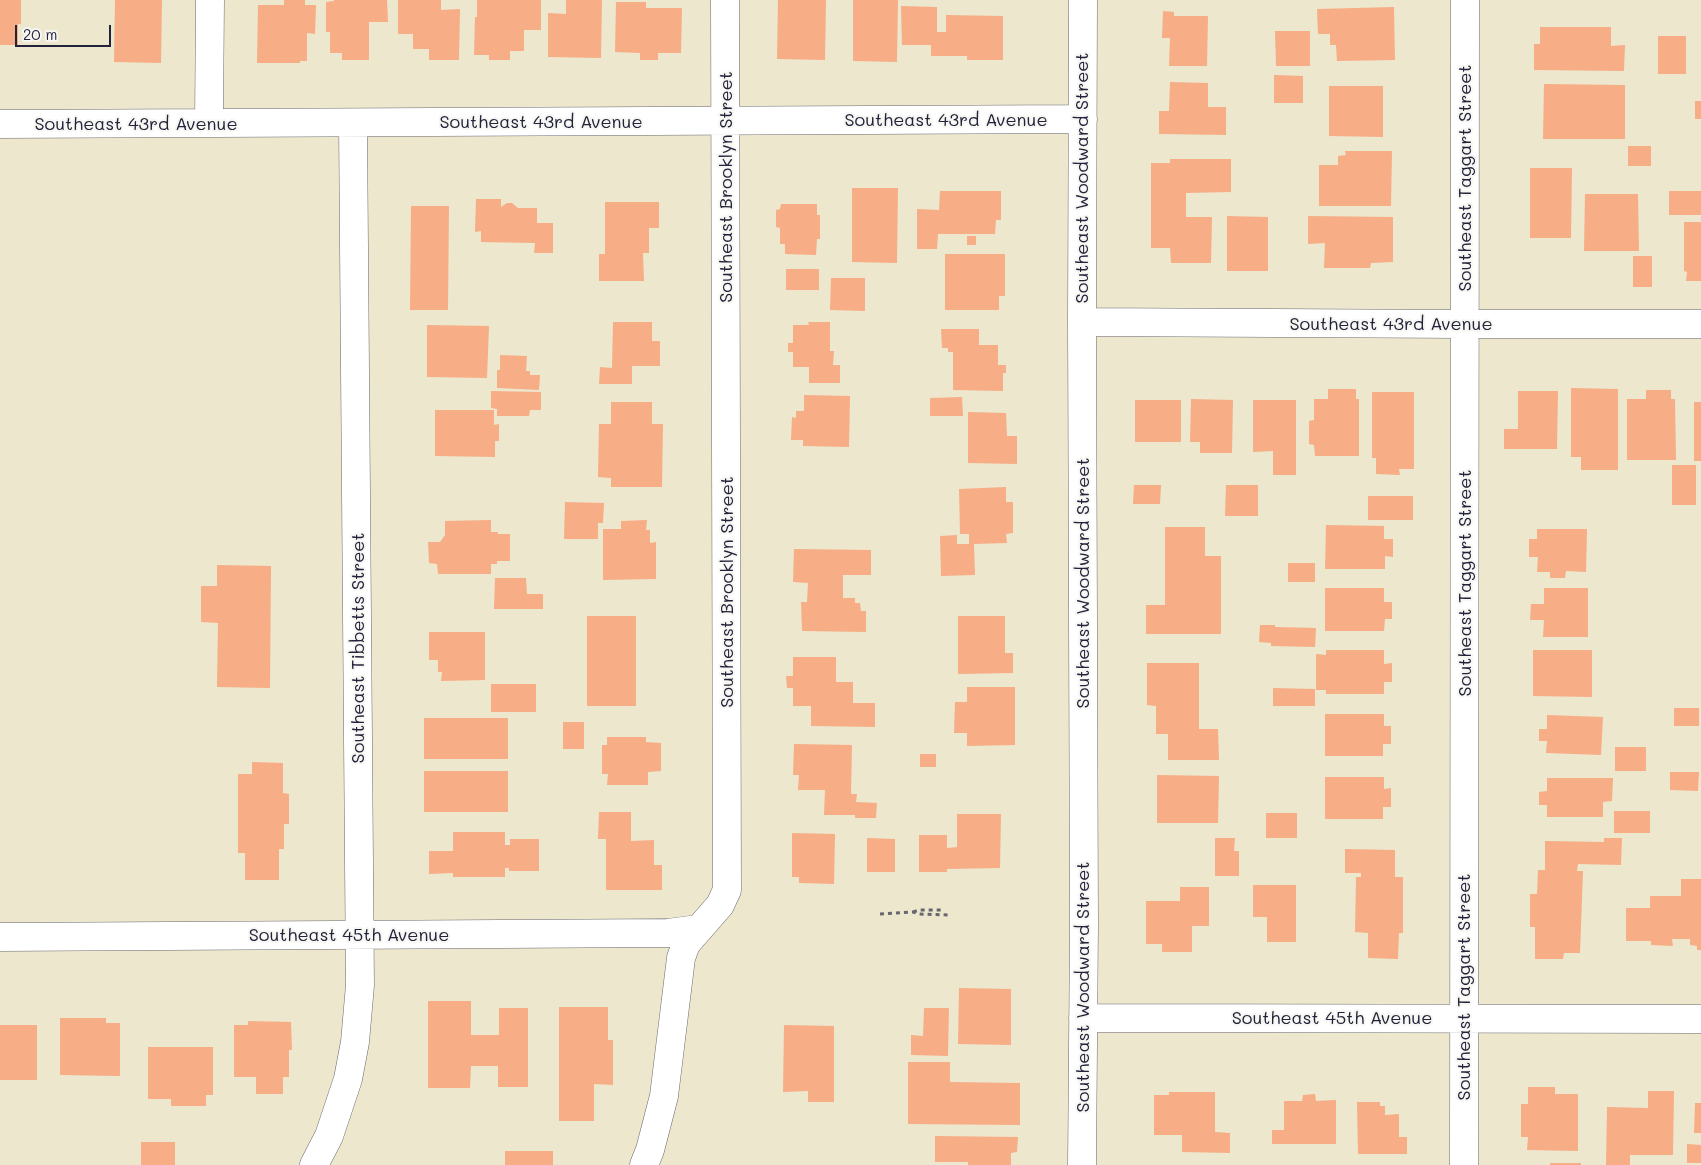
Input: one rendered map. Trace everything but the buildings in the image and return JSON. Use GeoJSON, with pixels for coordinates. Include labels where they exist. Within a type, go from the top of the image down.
{"type":"FeatureCollection","features":[{"type":"Feature","properties":{"kind":"street"},"geometry":{"type":"LineString","coordinates":[[209,122],[210,0]]}},
{"type":"Feature","properties":{"kind":"street","name":"Southeast Brooklyn Street"},"geometry":{"type":"LineString","coordinates":[[644,1165],[650,1150],[664,1096],[681,958],[686,944],[720,905],[727,890],[725,0]]}},
{"type":"Feature","properties":{"kind":"street","name":"Southeast Woodward Street"},"geometry":{"type":"LineString","coordinates":[[1082,1165],[1083,0]]}},
{"type":"Feature","properties":{"kind":"street","name":"Southeast Taggart Street"},"geometry":{"type":"LineString","coordinates":[[1464,1165],[1465,0]]}},
{"type":"Feature","properties":{"kind":"street","name":"Southeast 43rd Avenue"},"geometry":{"type":"LineString","coordinates":[[0,124],[209,122],[353,124],[1083,119]]}},
{"type":"Feature","properties":{"kind":"street","name":"Southeast Tibbetts Street"},"geometry":{"type":"LineString","coordinates":[[314,1165],[329,1136],[348,1079],[356,1042],[360,985],[353,124]]}},
{"type":"Feature","properties":{"kind":"street","name":"Southeast 43rd Avenue"},"geometry":{"type":"LineString","coordinates":[[1082,322],[1701,324]]}},
{"type":"Feature","properties":{"kind":"street","name":"Southeast 45th Avenue"},"geometry":{"type":"LineString","coordinates":[[0,937],[668,933],[698,929]]}},
{"type":"Feature","properties":{"kind":"street","name":"Southeast 45th Avenue"},"geometry":{"type":"LineString","coordinates":[[1083,1018],[1701,1019]]}},
{"type":"Feature","properties":{"kind":"path"},"geometry":{"type":"LineString","coordinates":[[880,914],[942,910]]}},
{"type":"Feature","properties":{"kind":"path"},"geometry":{"type":"LineString","coordinates":[[913,912],[919,914],[950,915]]}}]}
